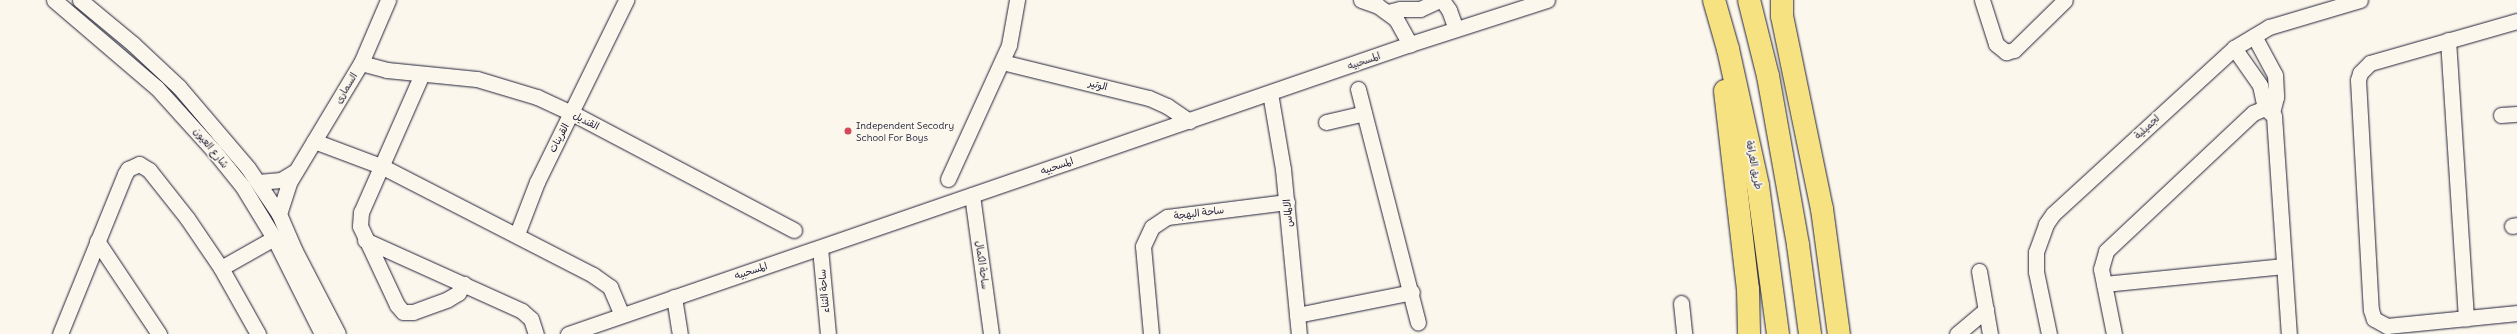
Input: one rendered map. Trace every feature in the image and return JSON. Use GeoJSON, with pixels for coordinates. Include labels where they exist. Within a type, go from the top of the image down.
{"type":"FeatureCollection","features":[{"type":"Feature","properties":{"kind":"highway"},"geometry":{"type":"LineString","coordinates":[[1699,0],[1722,73],[1748,289],[1749,334]]}},
{"type":"Feature","properties":{"kind":"highway","name":"طريق الغرافة"},"geometry":{"type":"LineString","coordinates":[[1714,0],[1730,57],[1758,186],[1778,334]]}},
{"type":"Feature","properties":{"kind":"highway"},"geometry":{"type":"LineString","coordinates":[[1749,0],[1768,76],[1832,274]]}},
{"type":"Feature","properties":{"kind":"highway"},"geometry":{"type":"LineString","coordinates":[[1782,0],[1782,16],[1822,209],[1839,334]]}},
{"type":"Feature","properties":{"kind":"highway"},"geometry":{"type":"LineString","coordinates":[[1768,76],[1798,245],[1810,334]]}},
{"type":"Feature","properties":{"kind":"highway"},"geometry":{"type":"LineString","coordinates":[[1758,186],[1762,334]]}},
{"type":"Feature","properties":{"kind":"street","name":"شارع العيون"},"geometry":{"type":"LineString","coordinates":[[54,0],[157,88],[186,116],[242,187],[274,238],[322,334]]}},
{"type":"Feature","properties":{"kind":"street","name":"شارع العيون"},"geometry":{"type":"LineString","coordinates":[[80,0],[179,87],[220,132],[280,214],[295,252],[338,334]]}},
{"type":"Feature","properties":{"kind":"street","name":"السمارى"},"geometry":{"type":"LineString","coordinates":[[280,214],[286,192],[296,171],[361,63],[388,0]]}},
{"type":"Feature","properties":{"kind":"street","name":"القرينات"},"geometry":{"type":"LineString","coordinates":[[517,234],[537,182],[626,0]]}},
{"type":"Feature","properties":{"kind":"street"},"geometry":{"type":"LineString","coordinates":[[948,178],[1002,62],[1012,36],[1018,0]]}},
{"type":"Feature","properties":{"kind":"street"},"geometry":{"type":"LineString","coordinates":[[1361,0],[1388,12],[1405,31],[1410,44]]}},
{"type":"Feature","properties":{"kind":"street"},"geometry":{"type":"LineString","coordinates":[[1388,12],[1400,9],[1420,9],[1439,0]]}},
{"type":"Feature","properties":{"kind":"street"},"geometry":{"type":"LineString","coordinates":[[1442,0],[1450,10],[1456,29]]}},
{"type":"Feature","properties":{"kind":"street","name":"المسحبيه"},"geometry":{"type":"LineString","coordinates":[[568,334],[1410,44],[1547,0]]}},
{"type":"Feature","properties":{"kind":"street"},"geometry":{"type":"LineString","coordinates":[[1982,0],[1996,44],[2006,52],[2014,50],[2065,0]]}},
{"type":"Feature","properties":{"kind":"street","name":"لجميلية"},"geometry":{"type":"LineString","coordinates":[[2049,334],[2036,272],[2036,252],[2046,224],[2053,214],[2234,48],[2269,27],[2360,0]]}},
{"type":"Feature","properties":{"kind":"street"},"geometry":{"type":"LineString","coordinates":[[2517,21],[2370,63],[2360,73],[2358,80],[2372,310],[2374,319],[2387,326],[2517,313]]}},
{"type":"Feature","properties":{"kind":"street"},"geometry":{"type":"LineString","coordinates":[[2254,36],[2275,75],[2276,97],[2269,110]]}},
{"type":"Feature","properties":{"kind":"street"},"geometry":{"type":"LineString","coordinates":[[2448,40],[2466,318]]}},
{"type":"Feature","properties":{"kind":"street"},"geometry":{"type":"LineString","coordinates":[[2234,48],[2260,85],[2269,110],[2289,334]]}},
{"type":"Feature","properties":{"kind":"street","name":"الوتير"},"geometry":{"type":"LineString","coordinates":[[1002,62],[1149,98],[1167,106],[1189,121]]}},
{"type":"Feature","properties":{"kind":"street","name":"القنديل"},"geometry":{"type":"LineString","coordinates":[[361,63],[387,70],[477,79],[537,97],[572,113],[794,230]]}},
{"type":"Feature","properties":{"kind":"street"},"geometry":{"type":"LineString","coordinates":[[422,74],[383,167],[361,212],[360,226],[365,240],[397,305],[403,312],[408,313],[448,299],[458,293],[464,284]]}},
{"type":"Feature","properties":{"kind":"street"},"geometry":{"type":"LineString","coordinates":[[1358,89],[1412,292],[1418,322]]}},
{"type":"Feature","properties":{"kind":"street","name":"الالماس"},"geometry":{"type":"LineString","coordinates":[[1270,93],[1287,202],[1299,334]]}},
{"type":"Feature","properties":{"kind":"street"},"geometry":{"type":"LineString","coordinates":[[2114,334],[2101,263],[2110,245],[2253,113],[2269,110]]}},
{"type":"Feature","properties":{"kind":"street"},"geometry":{"type":"LineString","coordinates":[[1326,122],[1364,113]]}},
{"type":"Feature","properties":{"kind":"street"},"geometry":{"type":"LineString","coordinates":[[2501,115],[2517,114]]}},
{"type":"Feature","properties":{"kind":"street"},"geometry":{"type":"LineString","coordinates":[[314,141],[383,167],[517,234],[602,280],[615,295],[622,315]]}},
{"type":"Feature","properties":{"kind":"street"},"geometry":{"type":"LineString","coordinates":[[60,334],[97,241],[128,169],[139,164],[149,170],[187,218],[221,268],[258,334]]}},
{"type":"Feature","properties":{"kind":"street"},"geometry":{"type":"LineString","coordinates":[[258,182],[281,180],[296,171]]}},
{"type":"Feature","properties":{"kind":"street","name":"ساحة الكمال"},"geometry":{"type":"LineString","coordinates":[[972,195],[991,334]]}},
{"type":"Feature","properties":{"kind":"street","name":"ساحة البهجة"},"geometry":{"type":"LineString","coordinates":[[1151,334],[1143,246],[1152,227],[1167,217],[1287,202]]}},
{"type":"Feature","properties":{"kind":"street"},"geometry":{"type":"LineString","coordinates":[[221,268],[274,238]]}},
{"type":"Feature","properties":{"kind":"street"},"geometry":{"type":"LineString","coordinates":[[365,240],[522,311],[531,319],[536,334]]}},
{"type":"Feature","properties":{"kind":"street"},"geometry":{"type":"LineString","coordinates":[[97,241],[159,334]]}},
{"type":"Feature","properties":{"kind":"street","name":"ساحة الثناء"},"geometry":{"type":"LineString","coordinates":[[820,248],[828,334]]}},
{"type":"Feature","properties":{"kind":"street"},"geometry":{"type":"LineString","coordinates":[[2104,284],[2284,266]]}},
{"type":"Feature","properties":{"kind":"street"},"geometry":{"type":"LineString","coordinates":[[1979,271],[1990,334]]}},
{"type":"Feature","properties":{"kind":"street"},"geometry":{"type":"LineString","coordinates":[[1296,311],[1319,305],[1332,307],[1412,292]]}},
{"type":"Feature","properties":{"kind":"street"},"geometry":{"type":"LineString","coordinates":[[674,297],[680,334]]}},
{"type":"Feature","properties":{"kind":"street"},"geometry":{"type":"LineString","coordinates":[[1681,303],[1683,334]]}},
{"type":"Feature","properties":{"kind":"street"},"geometry":{"type":"LineString","coordinates":[[1957,334],[1986,310]]}},
{"type":"Feature","properties":{"kind":"place","name":"Independent Secodry School For Boys"},"geometry":{"type":"Point","coordinates":[848,131]}}]}
